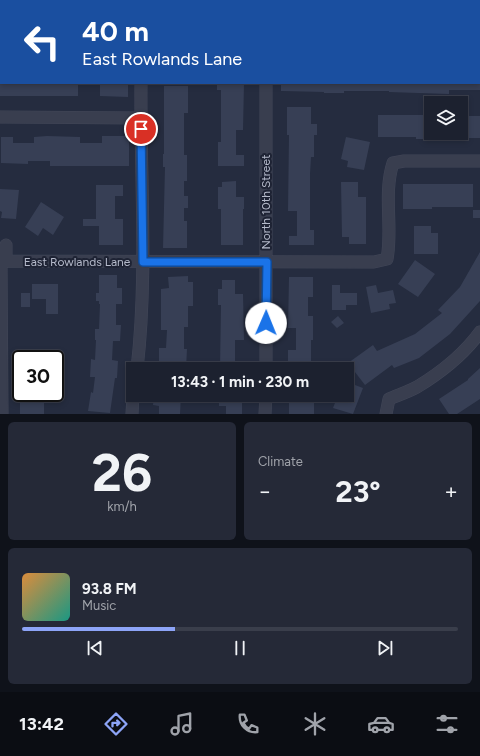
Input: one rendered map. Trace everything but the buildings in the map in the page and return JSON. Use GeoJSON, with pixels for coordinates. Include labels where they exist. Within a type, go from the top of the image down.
{"type":"FeatureCollection","features":[{"type":"Feature","properties":{"kind":"street"},"geometry":{"type":"LineString","coordinates":[[137,362],[141,335],[143,262],[141,84]]}},
{"type":"Feature","properties":{"kind":"street","name":"North 10th Street"},"geometry":{"type":"LineString","coordinates":[[266,84],[266,362]]}},
{"type":"Feature","properties":{"kind":"street"},"geometry":{"type":"LineString","coordinates":[[0,117],[141,118]]}},
{"type":"Feature","properties":{"kind":"street","name":"East Rowlands Lane"},"geometry":{"type":"LineString","coordinates":[[6,245],[3,261],[374,262],[387,259],[390,246],[389,175],[392,163],[404,161],[480,161]]}},
{"type":"Feature","properties":{"kind":"street"},"geometry":{"type":"LineString","coordinates":[[2,414],[3,261]]}},
{"type":"Feature","properties":{"kind":"street"},"geometry":{"type":"LineString","coordinates":[[386,414],[389,400],[416,387],[445,366],[472,344],[480,332]]}},
{"type":"Feature","properties":{"kind":"street"},"geometry":{"type":"LineString","coordinates":[[132,414],[133,402]]}},
{"type":"Feature","properties":{"kind":"street"},"geometry":{"type":"LineString","coordinates":[[266,402],[266,414]]}},
{"type":"Feature","properties":{"kind":"route"},"geometry":{"type":"LineString","coordinates":[[141,129],[143,262],[267,262],[266,323]]}}]}
